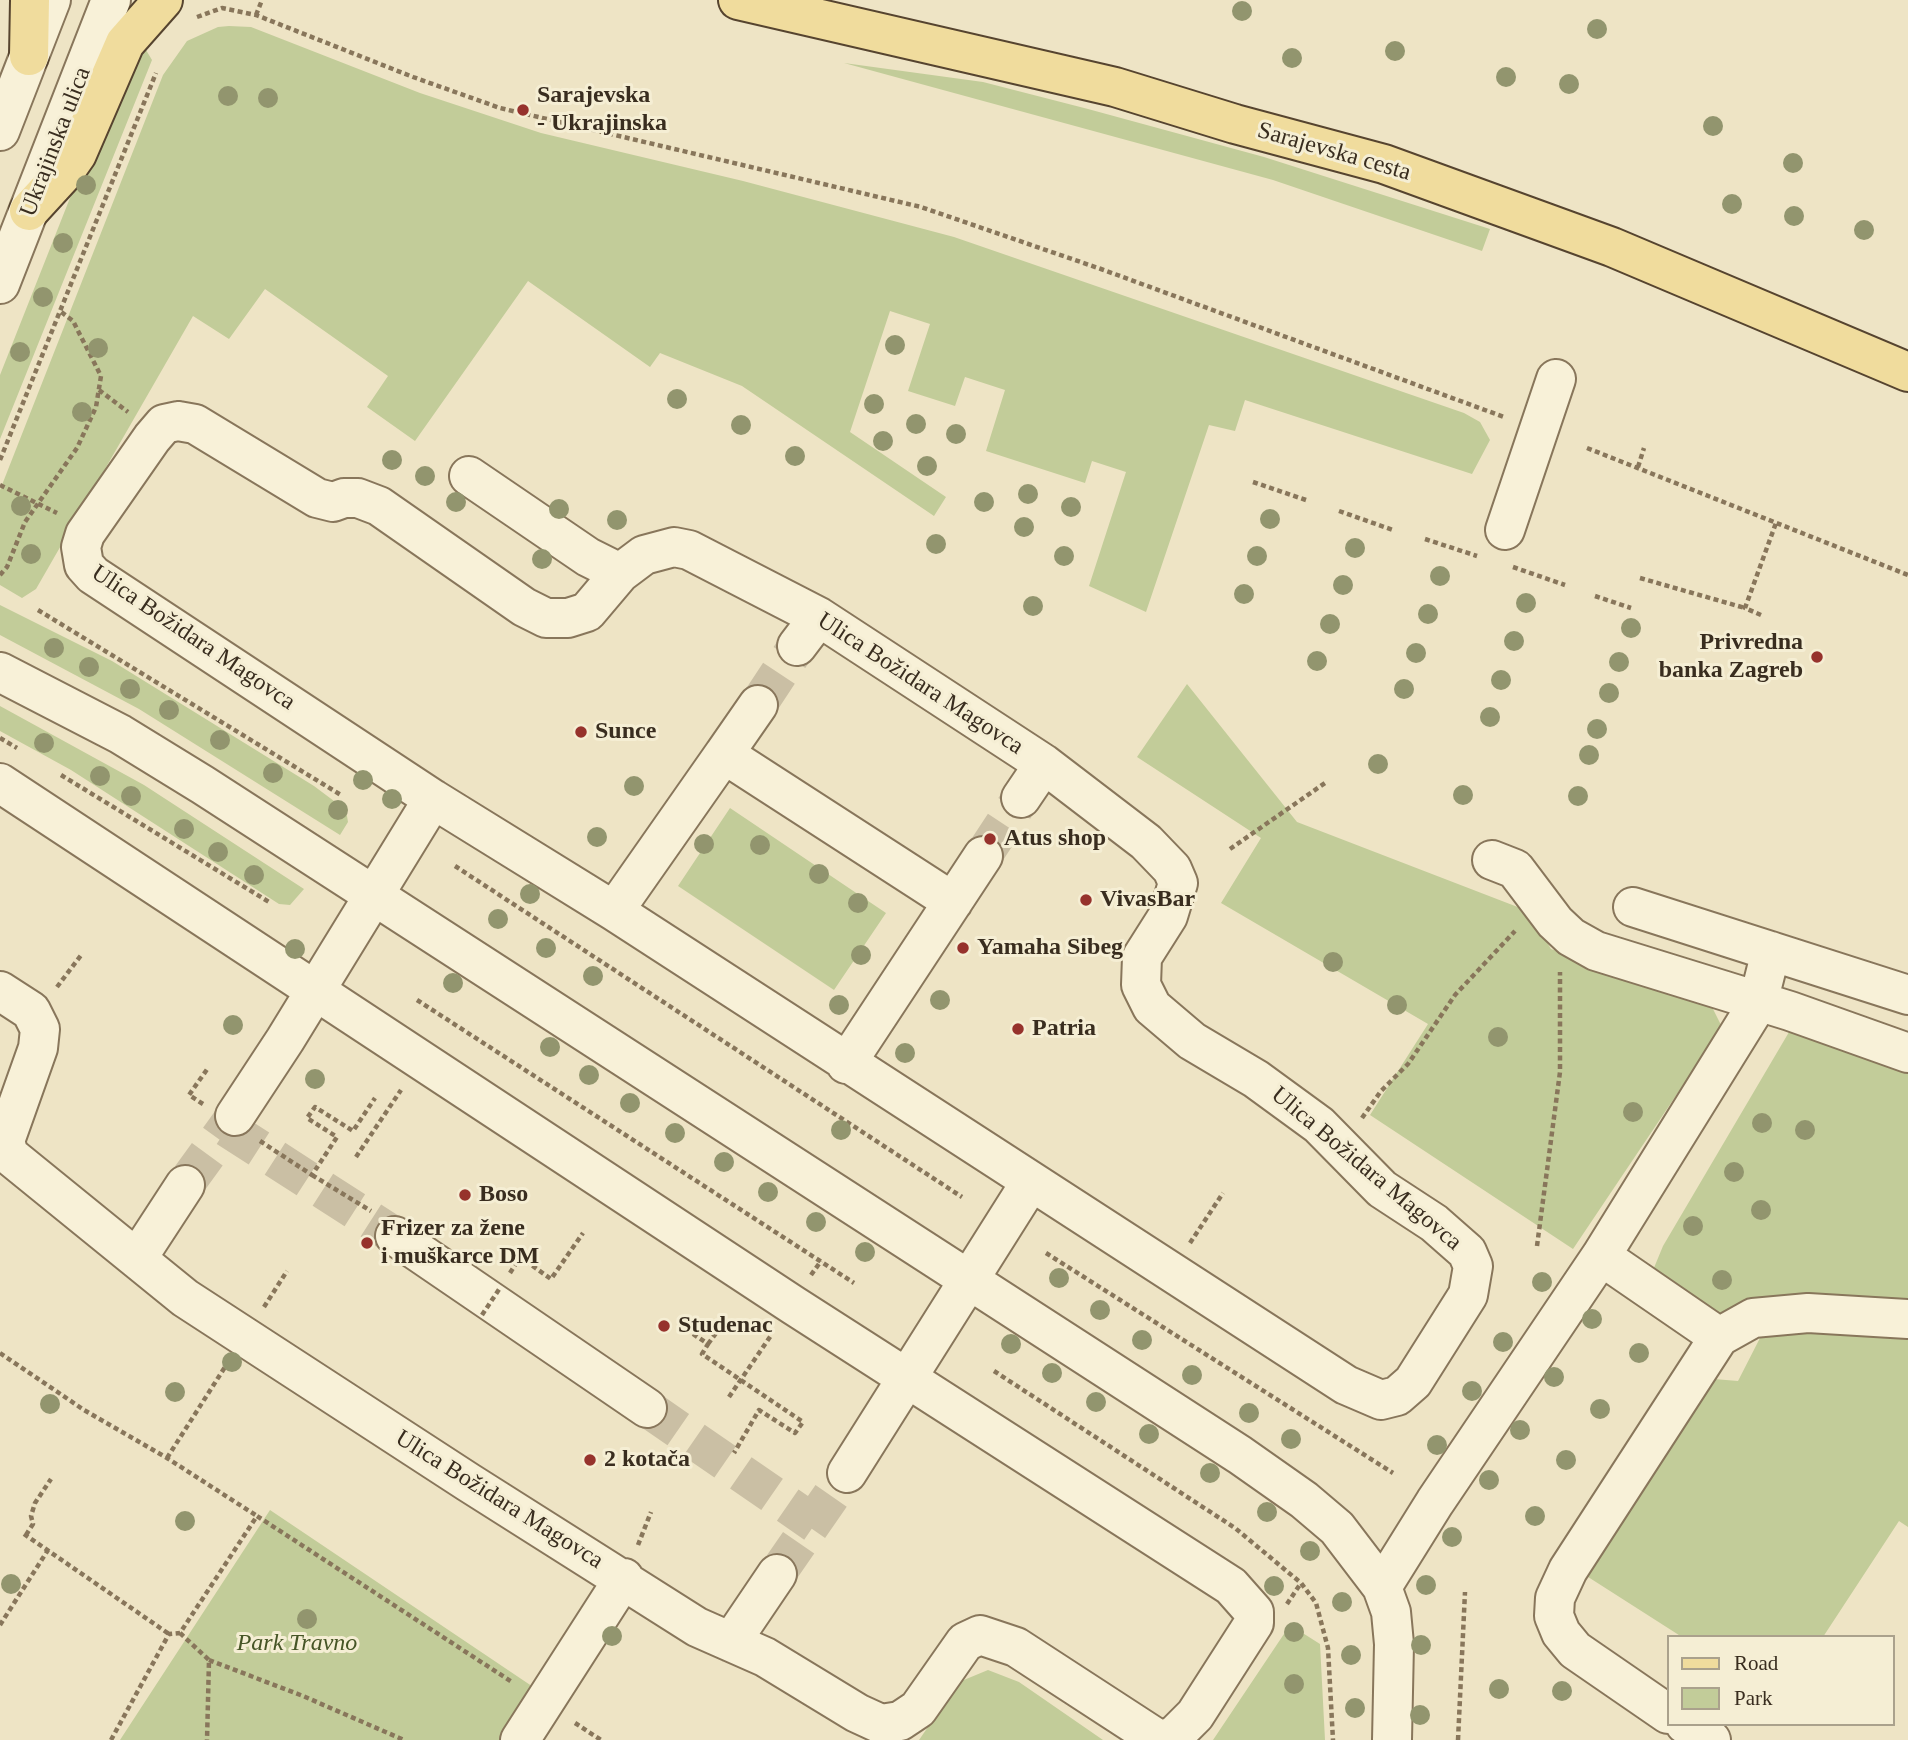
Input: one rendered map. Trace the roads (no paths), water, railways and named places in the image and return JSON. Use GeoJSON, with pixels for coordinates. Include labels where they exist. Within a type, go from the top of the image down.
{"type":"FeatureCollection","features":[{"type":"Feature","properties":{"kind":"main road"},"geometry":{"type":"LineString","coordinates":[[18,63],[30,0]]}},
{"type":"Feature","properties":{"kind":"main road","name":"Sarajevska cesta"},"geometry":{"type":"LineString","coordinates":[[738,0],[1115,87],[1235,124],[1384,164],[1612,247],[1908,372]]}},
{"type":"Feature","properties":{"kind":"main road"},"geometry":{"type":"LineString","coordinates":[[29,211],[63,174],[77,154],[125,43],[175,13]]}},
{"type":"Feature","properties":{"kind":"street"},"geometry":{"type":"LineString","coordinates":[[0,131],[18,63],[51,0]]}},
{"type":"Feature","properties":{"kind":"street","name":"Ukrajinska ulica"},"geometry":{"type":"LineString","coordinates":[[0,284],[111,0]]}},
{"type":"Feature","properties":{"kind":"street"},"geometry":{"type":"LineString","coordinates":[[1505,530],[1556,379]]}},
{"type":"Feature","properties":{"kind":"street","name":"Ulica Božidara Magovca"},"geometry":{"type":"LineString","coordinates":[[178,421],[195,424],[317,498],[333,502],[344,498],[358,498],[379,506],[524,607],[546,618],[568,618],[587,612],[620,573],[643,555],[674,547],[689,550],[808,632],[1044,764],[1146,842],[1172,869],[1178,883],[1175,900],[1147,947],[1140,971],[1142,985],[1152,1007],[1192,1041],[1256,1079],[1319,1125],[1382,1189],[1455,1239],[1473,1266],[1468,1295],[1413,1382],[1397,1396],[1381,1400],[1346,1385],[846,1064],[614,911],[433,799],[93,575],[84,565],[81,547],[85,534],[152,438],[164,425],[178,421]]}},
{"type":"Feature","properties":{"kind":"street"},"geometry":{"type":"LineString","coordinates":[[469,476],[588,557],[620,573]]}},
{"type":"Feature","properties":{"kind":"street"},"geometry":{"type":"LineString","coordinates":[[0,672],[120,734],[376,896],[1273,1476],[1336,1528],[1382,1587],[1391,1612],[1394,1644],[1392,1740]]}},
{"type":"Feature","properties":{"kind":"street"},"geometry":{"type":"LineString","coordinates":[[614,911],[758,705]]}},
{"type":"Feature","properties":{"kind":"street"},"geometry":{"type":"LineString","coordinates":[[724,754],[953,902]]}},
{"type":"Feature","properties":{"kind":"street"},"geometry":{"type":"LineString","coordinates":[[1021,798],[1044,764]]}},
{"type":"Feature","properties":{"kind":"street","name":"Ulica Božidara Magovca"},"geometry":{"type":"LineString","coordinates":[[0,783],[793,1305],[1231,1586],[1254,1612],[1254,1623],[1195,1715],[1175,1735],[1161,1740],[1016,1647],[980,1635],[965,1642],[918,1709],[900,1721],[881,1724],[857,1713],[765,1657],[697,1627],[244,1337],[185,1297],[9,1155],[5,1141],[38,1048],[40,1029],[31,1011],[0,990]]}},
{"type":"Feature","properties":{"kind":"street"},"geometry":{"type":"LineString","coordinates":[[235,1116],[376,896],[433,799]]}},
{"type":"Feature","properties":{"kind":"street"},"geometry":{"type":"LineString","coordinates":[[846,1064],[983,856]]}},
{"type":"Feature","properties":{"kind":"street"},"geometry":{"type":"LineString","coordinates":[[1492,859],[1516,869],[1558,926],[1596,951],[1908,1053]]}},
{"type":"Feature","properties":{"kind":"street"},"geometry":{"type":"LineString","coordinates":[[1633,907],[1908,995]]}},
{"type":"Feature","properties":{"kind":"street"},"geometry":{"type":"LineString","coordinates":[[1382,1587],[1601,1256],[1758,1003],[1771,951]]}},
{"type":"Feature","properties":{"kind":"street"},"geometry":{"type":"LineString","coordinates":[[848,1474],[1030,1183]]}},
{"type":"Feature","properties":{"kind":"street"},"geometry":{"type":"LineString","coordinates":[[138,1257],[185,1185]]}},
{"type":"Feature","properties":{"kind":"street"},"geometry":{"type":"LineString","coordinates":[[386,1226],[647,1408]]}},
{"type":"Feature","properties":{"kind":"street"},"geometry":{"type":"LineString","coordinates":[[1601,1256],[1719,1337]]}},
{"type":"Feature","properties":{"kind":"street"},"geometry":{"type":"LineString","coordinates":[[1666,1713],[1575,1650],[1561,1633],[1554,1616],[1555,1598],[1568,1570],[1719,1337],[1753,1318],[1808,1313],[1908,1319]]}},
{"type":"Feature","properties":{"kind":"street"},"geometry":{"type":"LineString","coordinates":[[731,1642],[777,1574]]}},
{"type":"Feature","properties":{"kind":"street"},"geometry":{"type":"LineString","coordinates":[[520,1740],[624,1578]]}},
{"type":"Feature","properties":{"kind":"street"},"geometry":{"type":"LineString","coordinates":[[1688,1726],[1711,1740]]}},
{"type":"Feature","properties":{"kind":"tunnel"},"geometry":{"type":"LineString","coordinates":[[758,705],[797,646]]}},
{"type":"Feature","properties":{"kind":"tunnel"},"geometry":{"type":"LineString","coordinates":[[983,856],[1021,798]]}},
{"type":"Feature","properties":{"kind":"tunnel"},"geometry":{"type":"LineString","coordinates":[[185,1185],[235,1116]]}},
{"type":"Feature","properties":{"kind":"tunnel"},"geometry":{"type":"LineString","coordinates":[[227,1128],[395,1236]]}},
{"type":"Feature","properties":{"kind":"tunnel"},"geometry":{"type":"LineString","coordinates":[[647,1408],[815,1524]]}},
{"type":"Feature","properties":{"kind":"tunnel"},"geometry":{"type":"LineString","coordinates":[[777,1574],[847,1473]]}},
{"type":"Feature","properties":{"kind":"place","name":"Sarajevska - Ukrajinska"},"geometry":{"type":"Point","coordinates":[523,110]}},
{"type":"Feature","properties":{"kind":"place","name":"Privredna banka Zagreb"},"geometry":{"type":"Point","coordinates":[1817,657]}},
{"type":"Feature","properties":{"kind":"place","name":"Sunce"},"geometry":{"type":"Point","coordinates":[581,732]}},
{"type":"Feature","properties":{"kind":"place","name":"Atus shop"},"geometry":{"type":"Point","coordinates":[990,839]}},
{"type":"Feature","properties":{"kind":"place","name":"VivasBar"},"geometry":{"type":"Point","coordinates":[1086,900]}},
{"type":"Feature","properties":{"kind":"place","name":"Yamaha Sibeg"},"geometry":{"type":"Point","coordinates":[963,948]}},
{"type":"Feature","properties":{"kind":"place","name":"Patria"},"geometry":{"type":"Point","coordinates":[1018,1029]}},
{"type":"Feature","properties":{"kind":"place","name":"Boso"},"geometry":{"type":"Point","coordinates":[465,1195]}},
{"type":"Feature","properties":{"kind":"place","name":"Frizer za žene i muškarce DM"},"geometry":{"type":"Point","coordinates":[367,1243]}},
{"type":"Feature","properties":{"kind":"place","name":"Studenac"},"geometry":{"type":"Point","coordinates":[664,1326]}},
{"type":"Feature","properties":{"kind":"place","name":"2 kotača"},"geometry":{"type":"Point","coordinates":[590,1460]}},
{"type":"Feature","properties":{"kind":"park label","name":"Park Travno"},"geometry":{"type":"Point","coordinates":[297,1644]}}]}
